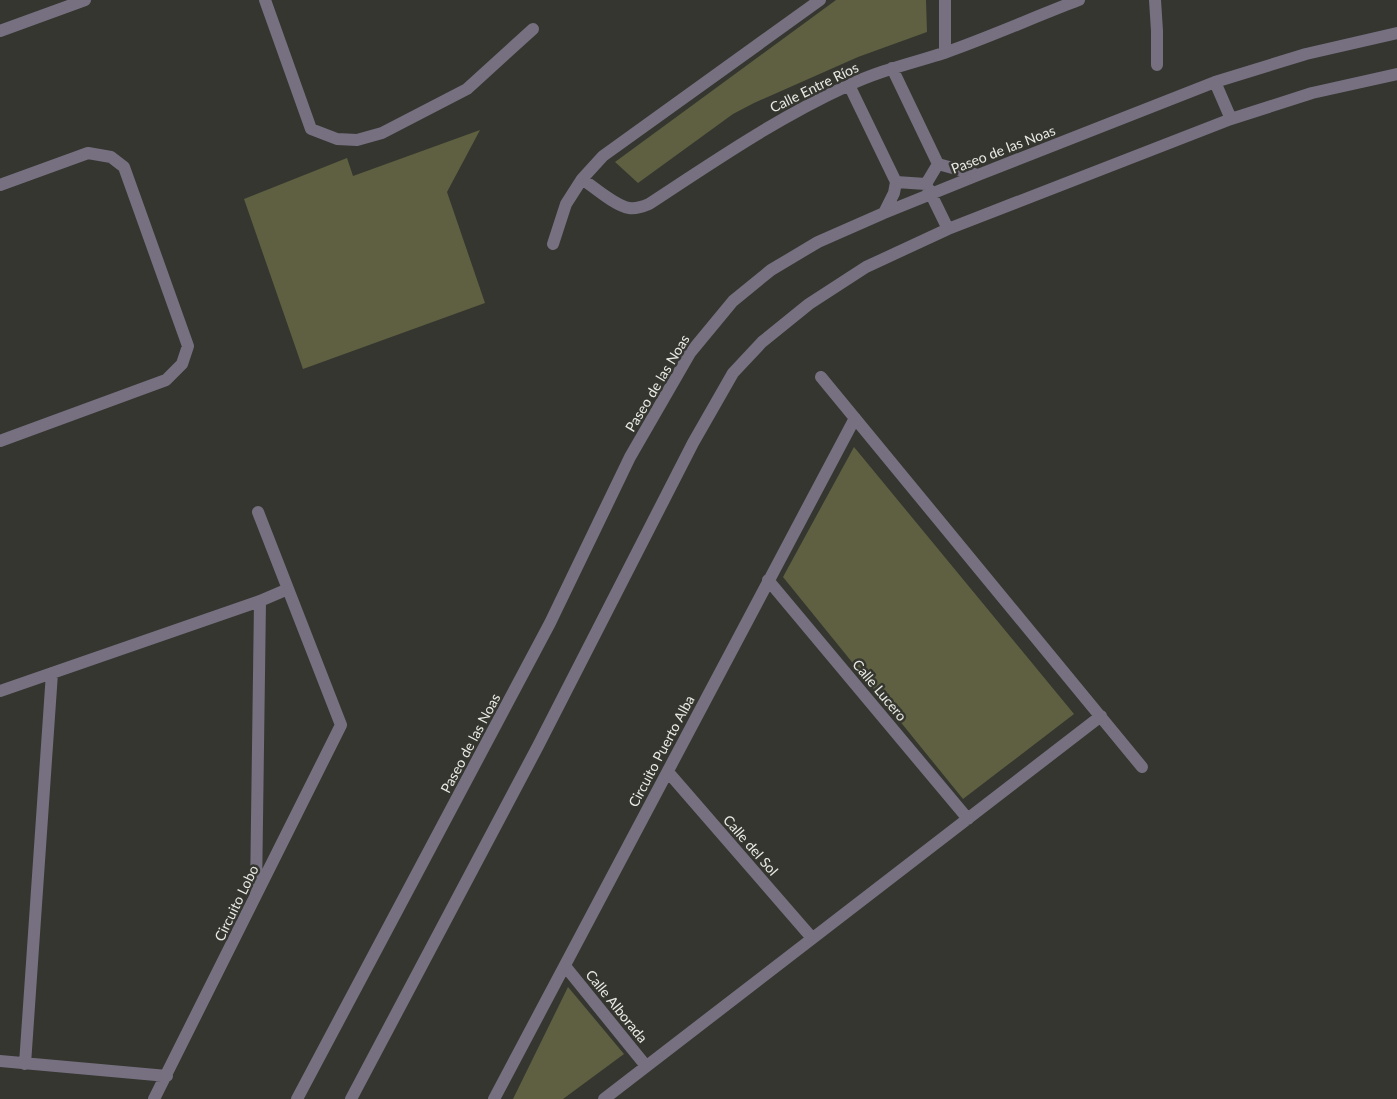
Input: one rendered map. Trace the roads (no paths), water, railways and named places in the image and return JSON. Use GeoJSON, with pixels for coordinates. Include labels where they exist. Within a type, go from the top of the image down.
{"type":"FeatureCollection","features":[{"type":"Feature","properties":{"kind":"street"},"geometry":{"type":"LineString","coordinates":[[0,32],[85,0]]}},
{"type":"Feature","properties":{"kind":"street"},"geometry":{"type":"LineString","coordinates":[[265,0],[311,129],[337,139],[357,140],[382,133],[468,89],[533,29]]}},
{"type":"Feature","properties":{"kind":"street"},"geometry":{"type":"LineString","coordinates":[[553,244],[566,204],[582,178],[603,156],[820,0]]}},
{"type":"Feature","properties":{"kind":"street"},"geometry":{"type":"LineString","coordinates":[[944,0],[945,52]]}},
{"type":"Feature","properties":{"kind":"street","name":"Calle Entre Ríos"},"geometry":{"type":"LineString","coordinates":[[582,178],[619,204],[628,208],[639,208],[649,204],[767,127],[849,85],[892,68],[945,52],[1079,0]]}},
{"type":"Feature","properties":{"kind":"street"},"geometry":{"type":"LineString","coordinates":[[1155,0],[1157,65]]}},
{"type":"Feature","properties":{"kind":"street","name":"Paseo de las Noas"},"geometry":{"type":"LineString","coordinates":[[297,1099],[550,623],[630,457],[690,352],[733,301],[771,270],[818,242],[884,213],[928,189],[978,175],[1215,82],[1306,54],[1397,33]]}},
{"type":"Feature","properties":{"kind":"street"},"geometry":{"type":"LineString","coordinates":[[892,68],[938,164],[928,189],[948,229]]}},
{"type":"Feature","properties":{"kind":"street"},"geometry":{"type":"LineString","coordinates":[[351,1099],[538,746],[693,443],[733,373],[762,342],[809,304],[866,268],[948,229],[1230,119],[1312,93],[1397,74]]}},
{"type":"Feature","properties":{"kind":"street"},"geometry":{"type":"LineString","coordinates":[[1215,82],[1230,119]]}},
{"type":"Feature","properties":{"kind":"street"},"geometry":{"type":"LineString","coordinates":[[849,85],[896,182],[894,193],[884,213]]}},
{"type":"Feature","properties":{"kind":"street"},"geometry":{"type":"LineString","coordinates":[[0,185],[88,153],[111,157],[124,167],[188,346],[182,364],[166,380],[0,441]]}},
{"type":"Feature","properties":{"kind":"street"},"geometry":{"type":"LineString","coordinates":[[938,164],[978,175]]}},
{"type":"Feature","properties":{"kind":"street"},"geometry":{"type":"LineString","coordinates":[[896,182],[928,189]]}},
{"type":"Feature","properties":{"kind":"street"},"geometry":{"type":"LineString","coordinates":[[821,377],[1142,768]]}},
{"type":"Feature","properties":{"kind":"street","name":"Circuito Puerto Alba"},"geometry":{"type":"LineString","coordinates":[[494,1099],[855,418]]}},
{"type":"Feature","properties":{"kind":"street","name":"Circuito Lobo"},"geometry":{"type":"LineString","coordinates":[[154,1099],[341,725],[258,512]]}},
{"type":"Feature","properties":{"kind":"street","name":"Calle Lucero"},"geometry":{"type":"LineString","coordinates":[[768,580],[968,819]]}},
{"type":"Feature","properties":{"kind":"street"},"geometry":{"type":"LineString","coordinates":[[0,691],[260,601],[288,589]]}},
{"type":"Feature","properties":{"kind":"street"},"geometry":{"type":"LineString","coordinates":[[256,897],[260,601]]}},
{"type":"Feature","properties":{"kind":"street"},"geometry":{"type":"LineString","coordinates":[[25,1064],[52,673]]}},
{"type":"Feature","properties":{"kind":"street"},"geometry":{"type":"LineString","coordinates":[[604,1099],[1101,716]]}},
{"type":"Feature","properties":{"kind":"street","name":"Calle del Sol"},"geometry":{"type":"LineString","coordinates":[[668,772],[812,938]]}},
{"type":"Feature","properties":{"kind":"street","name":"Calle Alborada"},"geometry":{"type":"LineString","coordinates":[[565,966],[646,1066]]}},
{"type":"Feature","properties":{"kind":"street"},"geometry":{"type":"LineString","coordinates":[[0,1061],[167,1076]]}}]}
